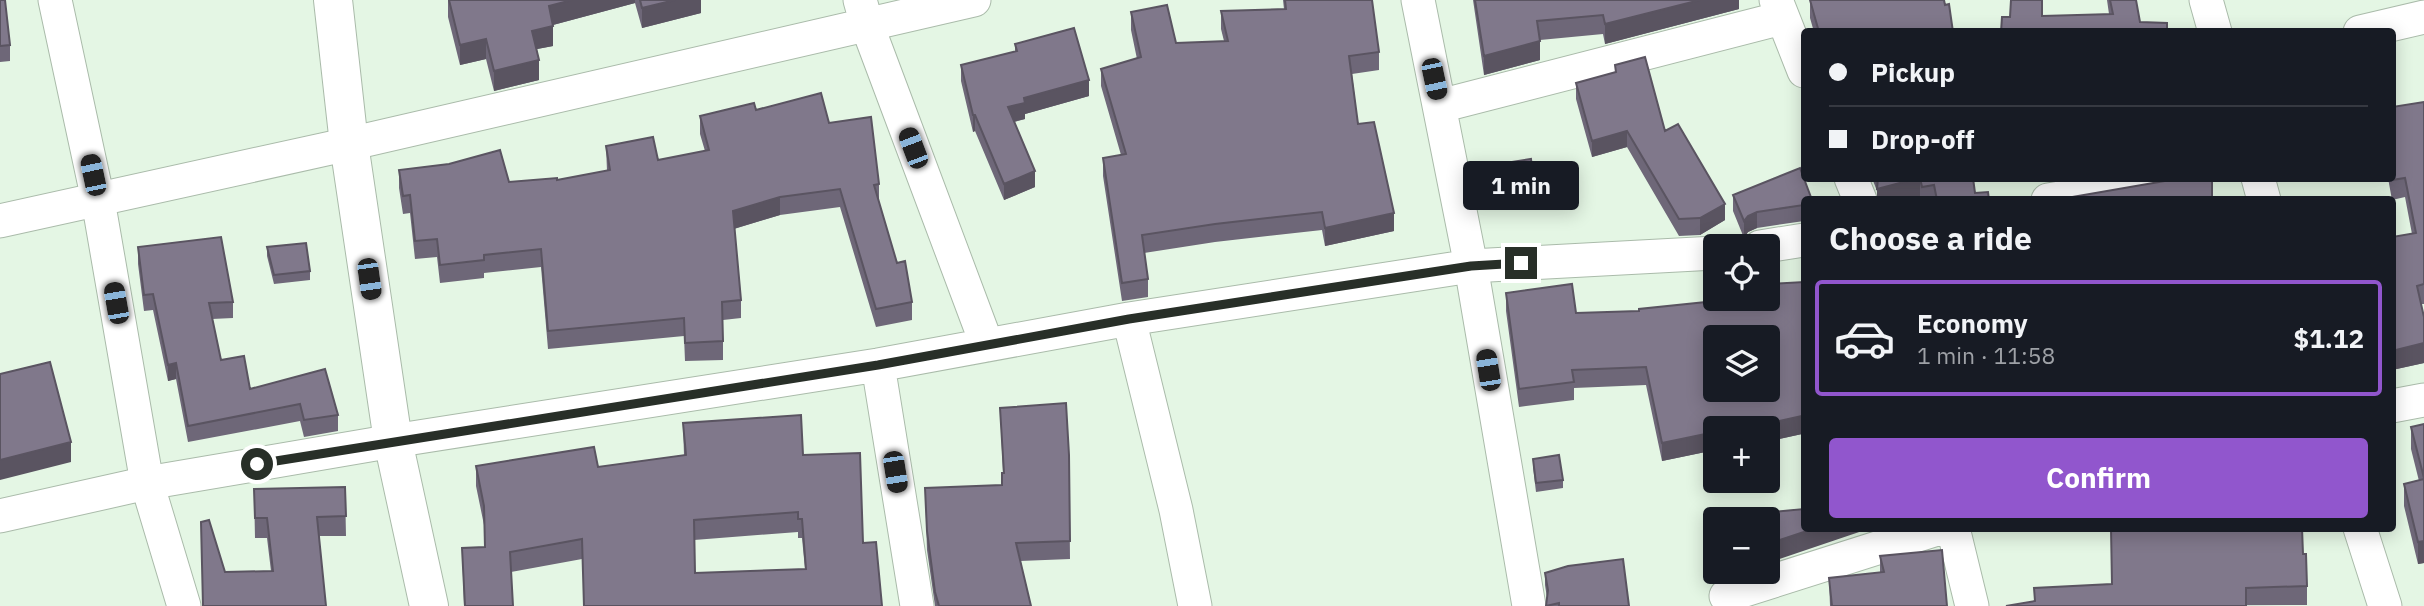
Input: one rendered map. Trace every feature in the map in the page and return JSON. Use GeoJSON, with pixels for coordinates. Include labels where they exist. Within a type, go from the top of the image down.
{"type":"FeatureCollection","features":[{"type":"Feature","properties":{"kind":"street"},"geometry":{"type":"LineString","coordinates":[[55,0],[98,200],[148,483],[184,606]]}},
{"type":"Feature","properties":{"kind":"street"},"geometry":{"type":"LineString","coordinates":[[333,0],[349,144],[393,441],[429,606]]}},
{"type":"Feature","properties":{"kind":"street"},"geometry":{"type":"LineString","coordinates":[[0,221],[349,144],[863,12],[974,0]]}},
{"type":"Feature","properties":{"kind":"street"},"geometry":{"type":"LineString","coordinates":[[1418,0],[1471,266],[1528,606]]}},
{"type":"Feature","properties":{"kind":"street"},"geometry":{"type":"LineString","coordinates":[[2206,0],[2215,28]]}},
{"type":"Feature","properties":{"kind":"street"},"geometry":{"type":"LineString","coordinates":[[1440,106],[1779,9],[1801,64]]}},
{"type":"Feature","properties":{"kind":"street"},"geometry":{"type":"LineString","coordinates":[[863,12],[987,345]]}},
{"type":"Feature","properties":{"kind":"street"},"geometry":{"type":"LineString","coordinates":[[2377,28],[2424,17]]}},
{"type":"Feature","properties":{"kind":"street"},"geometry":{"type":"LineString","coordinates":[[2072,196],[2155,182]]}},
{"type":"Feature","properties":{"kind":"street"},"geometry":{"type":"LineString","coordinates":[[1780,244],[1801,240]]}},
{"type":"Feature","properties":{"kind":"street"},"geometry":{"type":"LineString","coordinates":[[0,516],[148,483],[393,441],[878,365],[1129,319],[1471,266],[1703,254]]}},
{"type":"Feature","properties":{"kind":"street"},"geometry":{"type":"LineString","coordinates":[[1129,319],[1176,510],[1195,606]]}},
{"type":"Feature","properties":{"kind":"street"},"geometry":{"type":"LineString","coordinates":[[878,365],[917,606]]}},
{"type":"Feature","properties":{"kind":"street"},"geometry":{"type":"LineString","coordinates":[[2396,405],[2424,400]]}},
{"type":"Feature","properties":{"kind":"street"},"geometry":{"type":"LineString","coordinates":[[1727,596],[1927,532]]}},
{"type":"Feature","properties":{"kind":"street"},"geometry":{"type":"LineString","coordinates":[[1954,532],[1972,606]]}},
{"type":"Feature","properties":{"kind":"street"},"geometry":{"type":"LineString","coordinates":[[2361,532],[2385,606]]}},
{"type":"Feature","properties":{"kind":"building"},"geometry":{"type":"Polygon","coordinates":[[[0,0],[5,0],[10,45],[0,46],[0,0]]]}},
{"type":"Feature","properties":{"kind":"building"},"geometry":{"type":"Polygon","coordinates":[[[449,0],[572,0],[549,6],[553,26],[532,31],[539,60],[494,71],[486,39],[460,45],[449,0]]]}},
{"type":"Feature","properties":{"kind":"building"},"geometry":{"type":"Polygon","coordinates":[[[640,0],[675,0],[642,8],[640,0]]]}},
{"type":"Feature","properties":{"kind":"building"},"geometry":{"type":"Polygon","coordinates":[[[1285,0],[1372,0],[1379,52],[1349,56],[1358,124],[1374,122],[1394,213],[1325,228],[1322,212],[1142,235],[1148,279],[1122,283],[1103,158],[1126,154],[1101,69],[1141,57],[1131,12],[1167,5],[1176,43],[1228,41],[1221,11],[1286,9],[1285,0]]]}},
{"type":"Feature","properties":{"kind":"building"},"geometry":{"type":"Polygon","coordinates":[[[1475,0],[1700,0],[1605,24],[1603,15],[1537,21],[1540,41],[1484,56],[1475,0]]]}},
{"type":"Feature","properties":{"kind":"building"},"geometry":{"type":"Polygon","coordinates":[[[1810,0],[1944,0],[1945,5],[1949,4],[1952,28],[1818,28],[1810,0]]]}},
{"type":"Feature","properties":{"kind":"building"},"geometry":{"type":"Polygon","coordinates":[[[2011,0],[2042,0],[2042,16],[2113,14],[2110,0],[2136,0],[2140,22],[2167,23],[2167,28],[2001,28],[2002,17],[2010,17],[2011,0]]]}},
{"type":"Feature","properties":{"kind":"building"},"geometry":{"type":"Polygon","coordinates":[[[1074,28],[1089,80],[1024,98],[1025,103],[1008,107],[1035,171],[1004,184],[973,115],[961,65],[1017,51],[1015,44],[1074,28]]]}},
{"type":"Feature","properties":{"kind":"building"},"geometry":{"type":"Polygon","coordinates":[[[1645,57],[1665,131],[1678,124],[1725,204],[1700,218],[1679,219],[1627,131],[1592,141],[1576,83],[1616,72],[1615,65],[1645,57]]]}},
{"type":"Feature","properties":{"kind":"building"},"geometry":{"type":"Polygon","coordinates":[[[821,93],[829,123],[871,117],[879,184],[874,185],[897,263],[905,261],[912,302],[876,309],[840,189],[780,197],[733,211],[741,300],[722,302],[723,341],[685,343],[684,318],[548,331],[541,249],[484,255],[484,260],[440,265],[437,239],[415,241],[410,195],[403,196],[399,170],[449,164],[500,150],[509,182],[557,180],[610,170],[606,146],[653,137],[658,160],[709,150],[700,116],[754,103],[756,110],[821,93]]]}},
{"type":"Feature","properties":{"kind":"building"},"geometry":{"type":"Polygon","coordinates":[[[2424,102],[2424,284],[2417,286],[2424,317],[2424,343],[2396,350],[2396,236],[2416,233],[2405,178],[2396,179],[2396,106],[2424,102]]]}},
{"type":"Feature","properties":{"kind":"building"},"geometry":{"type":"Polygon","coordinates":[[[1531,159],[1535,191],[1509,195],[1505,163],[1531,159]]]}},
{"type":"Feature","properties":{"kind":"building"},"geometry":{"type":"Polygon","coordinates":[[[1800,168],[1801,182],[1805,182],[1810,196],[1801,196],[1801,205],[1757,212],[1744,221],[1733,195],[1800,168]]]}},
{"type":"Feature","properties":{"kind":"building"},"geometry":{"type":"Polygon","coordinates":[[[1878,182],[1904,182],[1877,189],[1878,182]]]}},
{"type":"Feature","properties":{"kind":"building"},"geometry":{"type":"Polygon","coordinates":[[[1921,182],[1974,182],[1975,193],[1988,192],[1988,196],[1936,196],[1934,185],[1922,187],[1921,182]]]}},
{"type":"Feature","properties":{"kind":"building"},"geometry":{"type":"Polygon","coordinates":[[[2159,182],[2212,182],[2212,196],[2078,196],[2159,182]]]}},
{"type":"Feature","properties":{"kind":"building"},"geometry":{"type":"Polygon","coordinates":[[[221,237],[233,302],[209,303],[221,360],[244,356],[250,389],[325,369],[338,415],[304,420],[300,404],[188,426],[176,363],[168,365],[153,294],[144,295],[138,247],[221,237]]]}},
{"type":"Feature","properties":{"kind":"building"},"geometry":{"type":"Polygon","coordinates":[[[306,243],[310,271],[274,275],[267,247],[306,243]]]}},
{"type":"Feature","properties":{"kind":"building"},"geometry":{"type":"Polygon","coordinates":[[[1801,282],[1801,416],[1780,421],[1780,416],[1703,416],[1703,434],[1662,443],[1646,367],[1572,370],[1574,382],[1519,389],[1506,293],[1572,284],[1576,313],[1703,302],[1703,311],[1780,311],[1780,283],[1801,282]]]}},
{"type":"Feature","properties":{"kind":"building"},"geometry":{"type":"Polygon","coordinates":[[[50,362],[71,442],[0,460],[0,374],[50,362]]]}},
{"type":"Feature","properties":{"kind":"building"},"geometry":{"type":"Polygon","coordinates":[[[1066,403],[1070,541],[1016,543],[1031,606],[939,606],[927,531],[925,488],[1002,485],[1004,473],[1000,408],[1066,403]]]}},
{"type":"Feature","properties":{"kind":"building"},"geometry":{"type":"Polygon","coordinates":[[[801,415],[803,455],[860,453],[863,543],[876,542],[882,606],[584,606],[582,539],[510,552],[513,606],[465,606],[462,548],[485,547],[484,506],[476,466],[594,447],[598,467],[686,455],[683,423],[801,415]],[[798,512],[694,520],[695,573],[806,569],[802,519],[798,519],[798,512]]]}},
{"type":"Feature","properties":{"kind":"building"},"geometry":{"type":"Polygon","coordinates":[[[2424,424],[2424,478],[2411,427],[2424,424]]]}},
{"type":"Feature","properties":{"kind":"building"},"geometry":{"type":"Polygon","coordinates":[[[1559,455],[1563,480],[1536,483],[1533,459],[1559,455]]]}},
{"type":"Feature","properties":{"kind":"building"},"geometry":{"type":"Polygon","coordinates":[[[2424,479],[2424,541],[2418,542],[2404,484],[2424,479]]]}},
{"type":"Feature","properties":{"kind":"building"},"geometry":{"type":"Polygon","coordinates":[[[345,487],[346,516],[317,517],[326,606],[203,606],[201,522],[209,520],[225,572],[273,571],[267,518],[255,518],[254,489],[345,487]]]}},
{"type":"Feature","properties":{"kind":"building"},"geometry":{"type":"Polygon","coordinates":[[[1801,509],[1801,532],[1804,532],[1780,540],[1780,511],[1801,509]]]}},
{"type":"Feature","properties":{"kind":"building"},"geometry":{"type":"Polygon","coordinates":[[[2111,532],[2302,532],[2307,586],[2246,588],[2246,606],[2006,606],[2035,601],[2034,588],[2112,584],[2111,532]]]}},
{"type":"Feature","properties":{"kind":"building"},"geometry":{"type":"Polygon","coordinates":[[[1942,550],[1947,606],[1832,606],[1829,578],[1884,572],[1880,556],[1942,550]]]}},
{"type":"Feature","properties":{"kind":"building"},"geometry":{"type":"Polygon","coordinates":[[[1623,559],[1629,606],[1559,606],[1559,603],[1546,606],[1548,590],[1545,573],[1568,566],[1623,559]]]}},
{"type":"Feature","properties":{"kind":"route"},"geometry":{"type":"LineString","coordinates":[[257,464],[878,365],[1129,319],[1471,266],[1521,263]]}}]}
